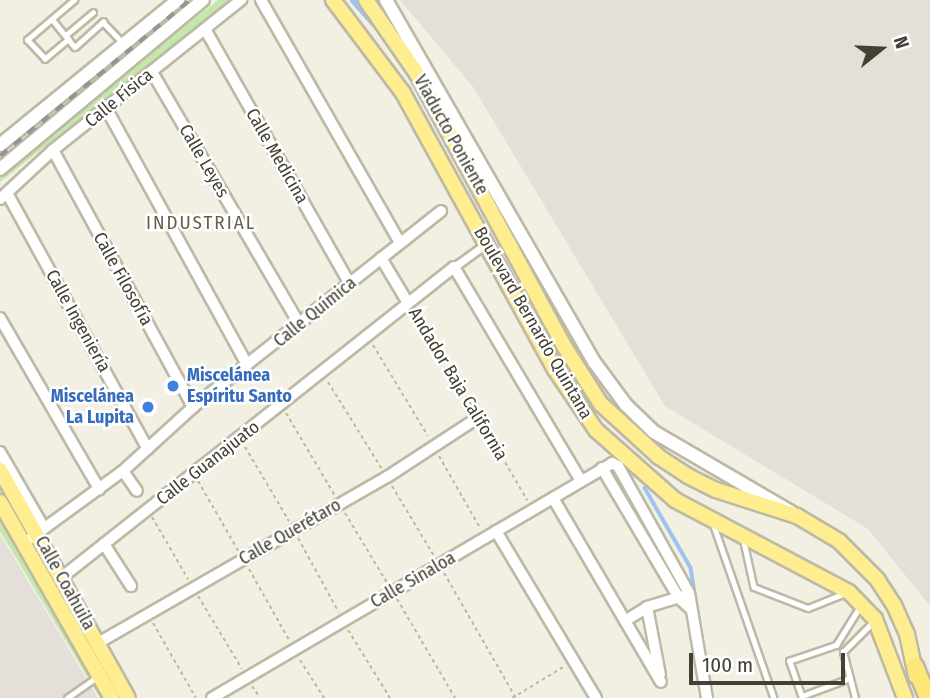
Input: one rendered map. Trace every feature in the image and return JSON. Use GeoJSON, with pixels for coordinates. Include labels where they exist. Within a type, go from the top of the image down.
{"type":"FeatureCollection","features":[{"type":"Feature","properties":{"kind":"highway"},"geometry":{"type":"LineString","coordinates":[[915,666],[928,698]]}},
{"type":"Feature","properties":{"kind":"main road","name":"Boulevard Bernardo Quintana"},"geometry":{"type":"LineString","coordinates":[[333,0],[403,93],[554,368],[596,430],[676,500],[849,592],[875,619],[905,698]]}},
{"type":"Feature","properties":{"kind":"main road","name":"Viaducto Poniente"},"geometry":{"type":"LineString","coordinates":[[366,0],[417,74],[564,346],[601,404],[659,457],[716,490],[797,516]]}},
{"type":"Feature","properties":{"kind":"main road","name":"Calle Coahuila"},"geometry":{"type":"LineString","coordinates":[[0,470],[41,531],[61,578],[128,698]]}},
{"type":"Feature","properties":{"kind":"main road","name":"Calle Coahuila"},"geometry":{"type":"LineString","coordinates":[[0,502],[112,698]]}},
{"type":"Feature","properties":{"kind":"main road","name":"Boulevard Bernardo Quintana"},"geometry":{"type":"LineString","coordinates":[[797,516],[839,541],[877,579],[907,634],[920,698]]}},
{"type":"Feature","properties":{"kind":"street"},"geometry":{"type":"LineString","coordinates":[[0,145],[178,0]]}},
{"type":"Feature","properties":{"kind":"street","name":"Calle Física"},"geometry":{"type":"LineString","coordinates":[[0,169],[203,0]]}},
{"type":"Feature","properties":{"kind":"street","name":"Calle Física"},"geometry":{"type":"LineString","coordinates":[[4,196],[53,150],[241,0]]}},
{"type":"Feature","properties":{"kind":"street"},"geometry":{"type":"LineString","coordinates":[[261,0],[400,243]]}},
{"type":"Feature","properties":{"kind":"street","name":"Boulevard Bernardo Quintana"},"geometry":{"type":"LineString","coordinates":[[386,0],[595,363],[626,405],[654,432],[797,516]]}},
{"type":"Feature","properties":{"kind":"street","name":"Calle Medicina"},"geometry":{"type":"LineString","coordinates":[[205,29],[350,284]]}},
{"type":"Feature","properties":{"kind":"street","name":"Calle Leyes"},"geometry":{"type":"LineString","coordinates":[[152,72],[299,324]]}},
{"type":"Feature","properties":{"kind":"street"},"geometry":{"type":"LineString","coordinates":[[106,108],[247,365]]}},
{"type":"Feature","properties":{"kind":"street","name":"Calle Filosofía"},"geometry":{"type":"LineString","coordinates":[[53,150],[193,407]]}},
{"type":"Feature","properties":{"kind":"street","name":"Calle Ingeniería"},"geometry":{"type":"LineString","coordinates":[[4,196],[148,450]]}},
{"type":"Feature","properties":{"kind":"street","name":"Calle Química"},"geometry":{"type":"LineString","coordinates":[[25,544],[123,471],[193,407],[441,211]]}},
{"type":"Feature","properties":{"kind":"street","name":"Calle Guanajuato"},"geometry":{"type":"LineString","coordinates":[[61,578],[486,244]]}},
{"type":"Feature","properties":{"kind":"street","name":"Andador Baja California"},"geometry":{"type":"LineString","coordinates":[[381,258],[408,303]]}},
{"type":"Feature","properties":{"kind":"street"},"geometry":{"type":"LineString","coordinates":[[454,267],[581,481]]}},
{"type":"Feature","properties":{"kind":"street"},"geometry":{"type":"LineString","coordinates":[[0,318],[99,489]]}},
{"type":"Feature","properties":{"kind":"street","name":"Calle Querétaro"},"geometry":{"type":"LineString","coordinates":[[98,643],[149,616],[479,417]]}},
{"type":"Feature","properties":{"kind":"street"},"geometry":{"type":"LineString","coordinates":[[0,452],[41,531]]}},
{"type":"Feature","properties":{"kind":"street","name":"Calle Sinaloa"},"geometry":{"type":"LineString","coordinates":[[212,698],[614,463],[684,596]]}},
{"type":"Feature","properties":{"kind":"street"},"geometry":{"type":"LineString","coordinates":[[602,468],[691,609],[707,698]]}},
{"type":"Feature","properties":{"kind":"street"},"geometry":{"type":"LineString","coordinates":[[123,471],[137,491]]}},
{"type":"Feature","properties":{"kind":"street"},"geometry":{"type":"LineString","coordinates":[[553,498],[661,682],[648,607]]}},
{"type":"Feature","properties":{"kind":"street"},"geometry":{"type":"LineString","coordinates":[[496,531],[596,698]]}},
{"type":"Feature","properties":{"kind":"street"},"geometry":{"type":"LineString","coordinates":[[104,544],[131,586]]}},
{"type":"Feature","properties":{"kind":"street"},"geometry":{"type":"LineString","coordinates":[[625,621],[648,607],[684,596]]}},
{"type":"Feature","properties":{"kind":"lane"},"geometry":{"type":"LineString","coordinates":[[74,0],[27,40],[45,59],[93,12]]}},
{"type":"Feature","properties":{"kind":"lane"},"geometry":{"type":"LineString","coordinates":[[52,19],[75,47],[103,23],[123,44]]}},
{"type":"Feature","properties":{"kind":"lane"},"geometry":{"type":"LineString","coordinates":[[711,519],[774,698]]}},
{"type":"Feature","properties":{"kind":"lane"},"geometry":{"type":"LineString","coordinates":[[743,535],[754,587],[808,608],[849,592]]}},
{"type":"Feature","properties":{"kind":"lane"},"geometry":{"type":"LineString","coordinates":[[850,678],[802,697],[789,661],[836,645],[861,604]]}},
{"type":"Feature","properties":{"kind":"lane"},"geometry":{"type":"LineString","coordinates":[[855,698],[843,652],[875,619]]}},
{"type":"Feature","properties":{"kind":"lane"},"geometry":{"type":"LineString","coordinates":[[67,698],[99,676]]}},
{"type":"Feature","properties":{"kind":"path","name":"Andador Baja California"},"geometry":{"type":"LineString","coordinates":[[408,303],[533,510]]}},
{"type":"Feature","properties":{"kind":"path"},"geometry":{"type":"LineString","coordinates":[[368,337],[485,538]]}},
{"type":"Feature","properties":{"kind":"path"},"geometry":{"type":"LineString","coordinates":[[439,565],[514,697],[573,661]]}},
{"type":"Feature","properties":{"kind":"path"},"geometry":{"type":"LineString","coordinates":[[393,592],[455,698]]}},
{"type":"Feature","properties":{"kind":"path"},"geometry":{"type":"LineString","coordinates":[[149,616],[196,698]]}},
{"type":"Feature","properties":{"kind":"path"},"geometry":{"type":"LineString","coordinates":[[343,621],[390,698]]}},
{"type":"Feature","properties":{"kind":"path"},"geometry":{"type":"LineString","coordinates":[[294,650],[324,698]]}},
{"type":"Feature","properties":{"kind":"path"},"geometry":{"type":"LineString","coordinates":[[247,677],[260,698]]}},
{"type":"Feature","properties":{"kind":"shaded area"},"geometry":{"type":"Polygon","coordinates":[[[400,0],[930,0],[930,606],[868,529],[665,406],[473,87],[400,0]]]}},
{"type":"Feature","properties":{"kind":"shaded area"},"geometry":{"type":"Polygon","coordinates":[[[0,534],[98,698],[0,698],[0,534]]]}},
{"type":"Feature","properties":{"kind":"green space"},"geometry":{"type":"Polygon","coordinates":[[[218,0],[230,0],[0,182],[0,174],[218,0]]]}},
{"type":"Feature","properties":{"kind":"green space"},"geometry":{"type":"Polygon","coordinates":[[[0,480],[125,698],[100,698],[0,531],[0,480]]]}},
{"type":"Feature","properties":{"kind":"waterway"},"geometry":{"type":"LineString","coordinates":[[355,0],[375,22]]}},
{"type":"Feature","properties":{"kind":"waterway"},"geometry":{"type":"LineString","coordinates":[[645,488],[691,568],[709,682]]}},
{"type":"Feature","properties":{"kind":"railway"},"geometry":{"type":"LineString","coordinates":[[0,156],[190,0]]}},
{"type":"Feature","properties":{"kind":"place","name":"Miscelánea Espíritu Santo"},"geometry":{"type":"Point","coordinates":[173,386]}},
{"type":"Feature","properties":{"kind":"place","name":"Miscelánea La Lupita"},"geometry":{"type":"Point","coordinates":[148,407]}},
{"type":"Feature","properties":{"kind":"district","name":"INDUSTRIAL"},"geometry":{"type":"Point","coordinates":[201,223]}}]}
